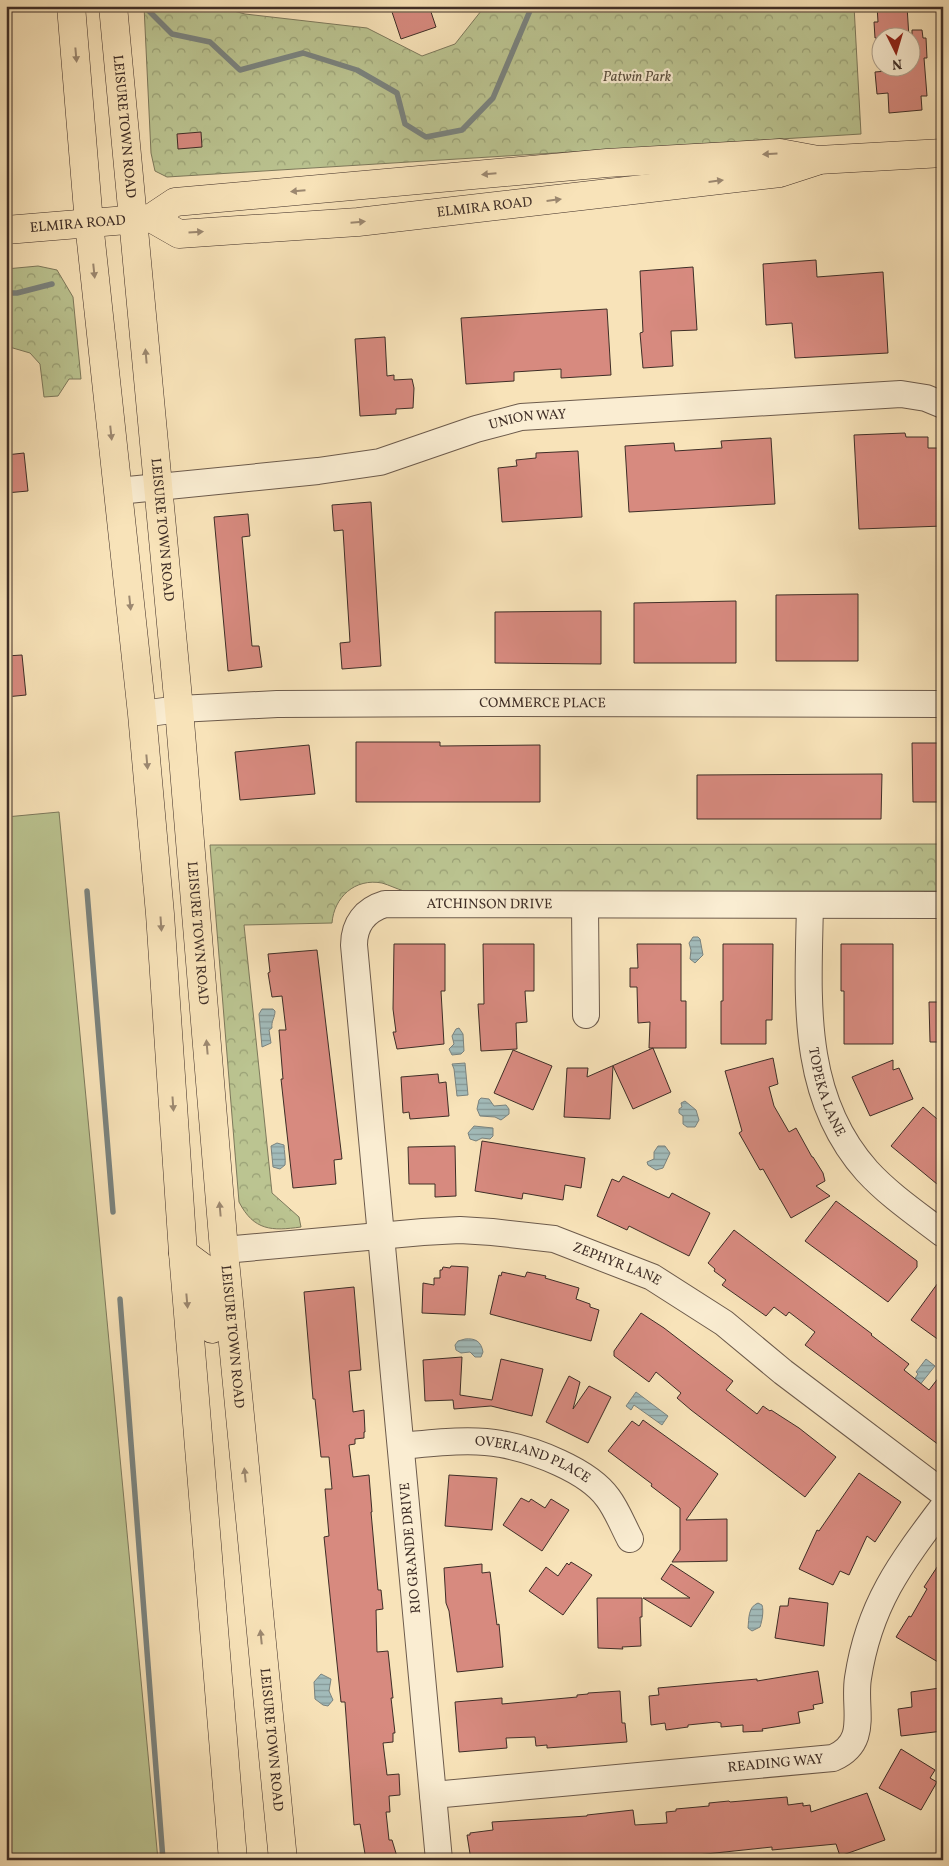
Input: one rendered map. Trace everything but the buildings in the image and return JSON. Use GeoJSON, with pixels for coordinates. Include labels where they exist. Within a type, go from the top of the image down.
{"type":"FeatureCollection","features":[{"type":"Feature","properties":{"kind":"main road"},"geometry":{"type":"LineString","coordinates":[[71,6],[89,223],[142,714],[160,914],[176,1165],[233,1860]]}},
{"type":"Feature","properties":{"kind":"main road","name":"LEISURE TOWN ROAD"},"geometry":{"type":"LineString","coordinates":[[113,6],[142,219],[158,486],[179,709],[224,1250],[283,1860]]}},
{"type":"Feature","properties":{"kind":"main road","name":"ELMIRA ROAD"},"geometry":{"type":"LineString","coordinates":[[6,230],[142,219],[175,202],[578,166],[780,153],[818,160],[943,153]]}},
{"type":"Feature","properties":{"kind":"main road","name":"ELMIRA ROAD"},"geometry":{"type":"LineString","coordinates":[[142,219],[179,234],[358,222],[780,173],[818,160]]}},
{"type":"Feature","properties":{"kind":"main road"},"geometry":{"type":"LineString","coordinates":[[176,1165],[195,1182],[200,1237],[224,1250]]}},
{"type":"Feature","properties":{"kind":"main road"},"geometry":{"type":"LineString","coordinates":[[183,1253],[206,1270],[217,1380],[239,1414]]}},
{"type":"Feature","properties":{"kind":"street","name":"UNION WAY"},"geometry":{"type":"LineString","coordinates":[[118,490],[346,468],[380,462],[476,429],[521,417],[901,394],[926,398],[943,405]]}},
{"type":"Feature","properties":{"kind":"street","name":"COMMERCE PLACE"},"geometry":{"type":"LineString","coordinates":[[142,714],[179,709],[339,703],[943,704]]}},
{"type":"Feature","properties":{"kind":"street","name":"ATCHINSON DRIVE"},"geometry":{"type":"LineString","coordinates":[[382,1236],[354,945],[354,936],[358,924],[370,911],[385,904],[585,906],[943,905]]}},
{"type":"Feature","properties":{"kind":"street","name":"TOPEKA LANE"},"geometry":{"type":"LineString","coordinates":[[810,905],[809,1011],[812,1050],[818,1079],[831,1115],[850,1149],[866,1170],[888,1192],[943,1234]]}},
{"type":"Feature","properties":{"kind":"street"},"geometry":{"type":"LineString","coordinates":[[585,906],[586,1015]]}},
{"type":"Feature","properties":{"kind":"street","name":"ZEPHYR LANE"},"geometry":{"type":"LineString","coordinates":[[224,1250],[460,1230],[554,1239],[652,1276],[724,1323],[783,1372],[943,1493]]}},
{"type":"Feature","properties":{"kind":"street","name":"RIO GRANDE DRIVE"},"geometry":{"type":"LineString","coordinates":[[382,1236],[439,1860]]}},
{"type":"Feature","properties":{"kind":"street","name":"OVERLAND PLACE"},"geometry":{"type":"LineString","coordinates":[[401,1446],[456,1442],[500,1444],[550,1459],[588,1478],[602,1491],[608,1498],[630,1539]]}},
{"type":"Feature","properties":{"kind":"street","name":"READING WAY"},"geometry":{"type":"LineString","coordinates":[[433,1795],[833,1758],[841,1754],[848,1748],[857,1732],[858,1679],[868,1631],[892,1579],[943,1507]]}},
{"type":"Feature","properties":{"kind":"green space","name":"Patwin Park"},"geometry":{"type":"Polygon","coordinates":[[[144,6],[215,6],[245,14],[367,28],[422,56],[455,44],[485,6],[854,6],[861,134],[167,177],[155,171],[151,153],[144,6]]]}},
{"type":"Feature","properties":{"kind":"green space"},"geometry":{"type":"Polygon","coordinates":[[[38,266],[57,270],[73,297],[81,379],[69,379],[58,396],[44,397],[40,364],[30,353],[6,346],[6,269],[38,266]]]}},
{"type":"Feature","properties":{"kind":"green space"},"geometry":{"type":"Polygon","coordinates":[[[59,812],[158,1860],[6,1860],[6,817],[59,812]]]}},
{"type":"Feature","properties":{"kind":"green space"},"geometry":{"type":"Polygon","coordinates":[[[943,844],[943,891],[404,891],[382,883],[372,882],[363,883],[348,891],[337,905],[332,923],[244,925],[272,1193],[299,1217],[301,1227],[281,1229],[265,1227],[251,1219],[239,1202],[210,845],[943,844]]]}},
{"type":"Feature","properties":{"kind":"water"},"geometry":{"type":"Polygon","coordinates":[[[693,937],[700,939],[703,955],[695,963],[690,959],[691,950],[689,943],[693,937]]]}},
{"type":"Feature","properties":{"kind":"water"},"geometry":{"type":"Polygon","coordinates":[[[262,1009],[273,1009],[275,1011],[272,1028],[269,1030],[271,1043],[262,1047],[259,1014],[262,1009]]]}},
{"type":"Feature","properties":{"kind":"water"},"geometry":{"type":"Polygon","coordinates":[[[459,1028],[463,1034],[464,1051],[461,1054],[452,1055],[449,1049],[454,1044],[452,1036],[456,1029],[459,1028]]]}},
{"type":"Feature","properties":{"kind":"water"},"geometry":{"type":"Polygon","coordinates":[[[465,1063],[468,1095],[457,1096],[452,1064],[465,1063]]]}},
{"type":"Feature","properties":{"kind":"water"},"geometry":{"type":"Polygon","coordinates":[[[481,1098],[489,1099],[494,1106],[506,1105],[509,1109],[509,1114],[501,1120],[495,1117],[480,1116],[477,1109],[481,1098]]]}},
{"type":"Feature","properties":{"kind":"water"},"geometry":{"type":"Polygon","coordinates":[[[685,1101],[696,1110],[699,1120],[695,1127],[687,1127],[683,1124],[683,1116],[679,1113],[679,1109],[682,1107],[681,1103],[685,1101]]]}},
{"type":"Feature","properties":{"kind":"water"},"geometry":{"type":"Polygon","coordinates":[[[474,1126],[493,1128],[493,1136],[490,1139],[482,1138],[476,1141],[470,1139],[468,1133],[474,1126]]]}},
{"type":"Feature","properties":{"kind":"water"},"geometry":{"type":"Polygon","coordinates":[[[277,1143],[284,1145],[285,1165],[280,1169],[273,1167],[271,1146],[277,1143]]]}},
{"type":"Feature","properties":{"kind":"water"},"geometry":{"type":"Polygon","coordinates":[[[658,1146],[665,1146],[670,1153],[663,1168],[656,1170],[648,1165],[647,1162],[654,1159],[654,1152],[658,1146]]]}},
{"type":"Feature","properties":{"kind":"water"},"geometry":{"type":"Polygon","coordinates":[[[472,1339],[479,1343],[483,1352],[481,1357],[475,1357],[470,1352],[461,1353],[456,1350],[455,1345],[458,1341],[472,1339]]]}},
{"type":"Feature","properties":{"kind":"water"},"geometry":{"type":"Polygon","coordinates":[[[926,1359],[935,1366],[915,1391],[909,1387],[918,1374],[916,1372],[926,1359]]]}},
{"type":"Feature","properties":{"kind":"water"},"geometry":{"type":"Polygon","coordinates":[[[636,1392],[668,1416],[662,1425],[634,1405],[631,1410],[626,1406],[636,1392]]]}},
{"type":"Feature","properties":{"kind":"water"},"geometry":{"type":"Polygon","coordinates":[[[758,1603],[763,1607],[760,1627],[752,1631],[748,1628],[750,1613],[752,1607],[758,1603]]]}},
{"type":"Feature","properties":{"kind":"water"},"geometry":{"type":"Polygon","coordinates":[[[321,1674],[331,1679],[329,1691],[333,1700],[328,1706],[315,1699],[314,1682],[321,1674]]]}},
{"type":"Feature","properties":{"kind":"waterway"},"geometry":{"type":"LineString","coordinates":[[144,6],[172,34],[210,42],[240,70],[303,53],[357,70],[397,93],[405,124],[426,137],[462,130],[493,98],[532,6]]}},
{"type":"Feature","properties":{"kind":"waterway"},"geometry":{"type":"LineString","coordinates":[[6,293],[17,293],[52,284]]}},
{"type":"Feature","properties":{"kind":"waterway"},"geometry":{"type":"LineString","coordinates":[[87,891],[113,1212]]}},
{"type":"Feature","properties":{"kind":"waterway"},"geometry":{"type":"LineString","coordinates":[[120,1299],[163,1860]]}}]}
